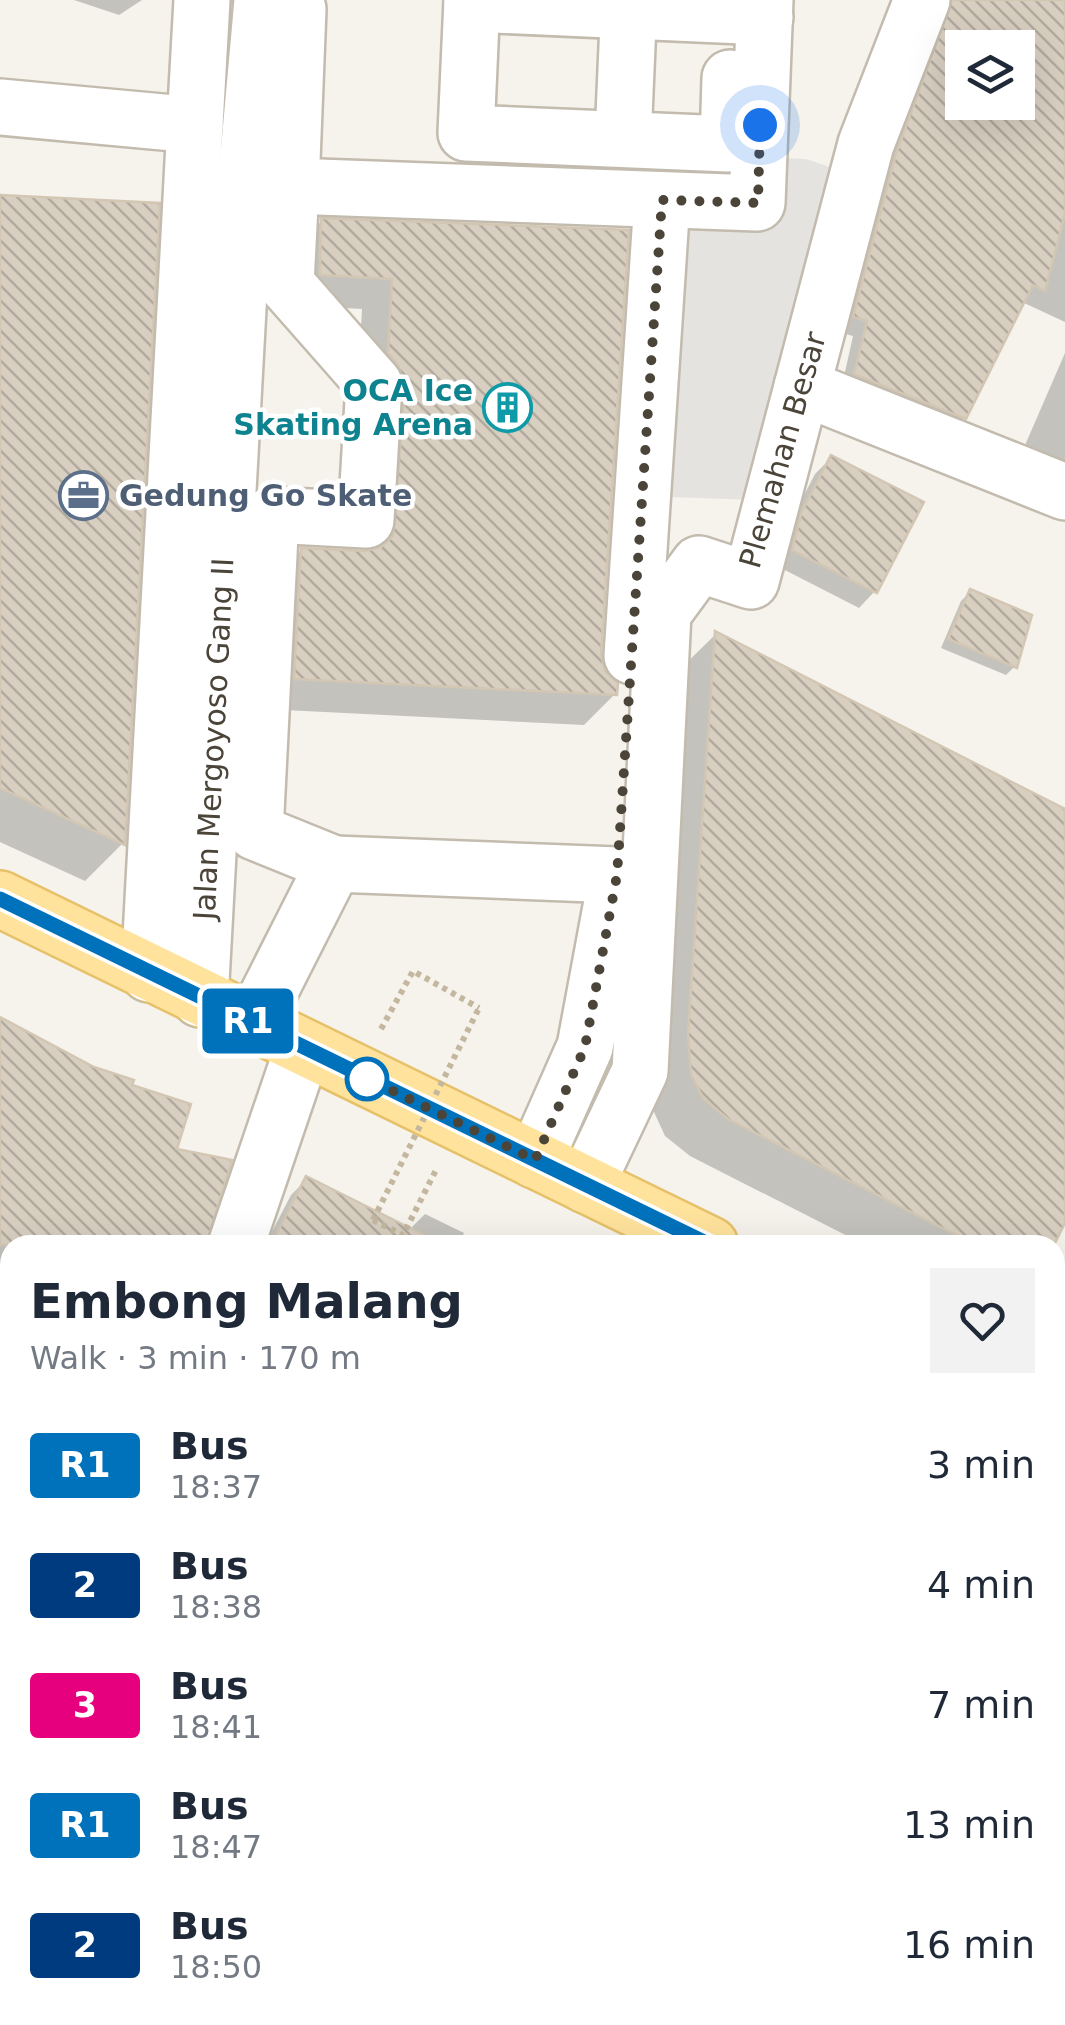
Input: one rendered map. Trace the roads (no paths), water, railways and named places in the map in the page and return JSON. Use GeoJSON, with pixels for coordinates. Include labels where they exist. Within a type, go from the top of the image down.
{"type":"FeatureCollection","features":[{"type":"Feature","properties":{"kind":"main road"},"geometry":{"type":"LineString","coordinates":[[0,900],[586,1185],[647,1231]]}},
{"type":"Feature","properties":{"kind":"street"},"geometry":{"type":"LineString","coordinates":[[149,974],[202,0]]}},
{"type":"Feature","properties":{"kind":"street","name":"Jalan Mergoyoso Gang II"},"geometry":{"type":"LineString","coordinates":[[200,999],[244,200],[262,0]]}},
{"type":"Feature","properties":{"kind":"street"},"geometry":{"type":"LineString","coordinates":[[298,0],[286,284],[374,384],[366,520],[271,514],[254,832],[334,864],[617,875]]}},
{"type":"Feature","properties":{"kind":"street","name":"Plemahan Besar"},"geometry":{"type":"LineString","coordinates":[[586,1185],[640,1071],[663,613],[699,564],[750,581],[866,144],[922,0]]}},
{"type":"Feature","properties":{"kind":"street"},"geometry":{"type":"LineString","coordinates":[[472,2],[754,11],[728,144],[466,134],[472,2]]}},
{"type":"Feature","properties":{"kind":"street"},"geometry":{"type":"LineString","coordinates":[[623,139],[629,6]]}},
{"type":"Feature","properties":{"kind":"street"},"geometry":{"type":"LineString","coordinates":[[291,186],[758,203],[754,11]]}},
{"type":"Feature","properties":{"kind":"street"},"geometry":{"type":"LineString","coordinates":[[0,106],[195,125]]}},
{"type":"Feature","properties":{"kind":"street"},"geometry":{"type":"LineString","coordinates":[[535,1160],[585,1047],[617,875],[662,200]]}},
{"type":"Feature","properties":{"kind":"street"},"geometry":{"type":"LineString","coordinates":[[802,387],[1065,492]]}},
{"type":"Feature","properties":{"kind":"street"},"geometry":{"type":"LineString","coordinates":[[253,1024],[334,864]]}},
{"type":"Feature","properties":{"kind":"street"},"geometry":{"type":"LineString","coordinates":[[239,1235],[303,1048]]}},
{"type":"Feature","properties":{"kind":"place","name":"OCA Ice Skating Arena"},"geometry":{"type":"Point","coordinates":[508,408]}},
{"type":"Feature","properties":{"kind":"place","name":"Gedung Go Skate"},"geometry":{"type":"Point","coordinates":[84,496]}}]}
